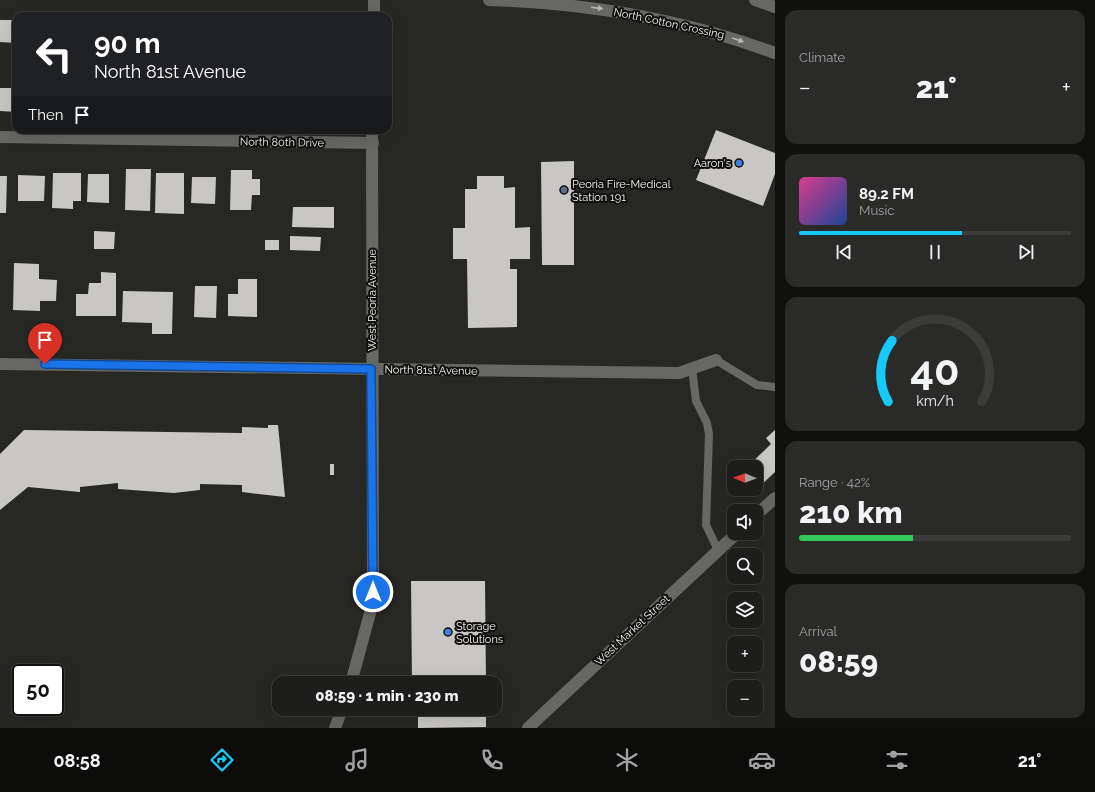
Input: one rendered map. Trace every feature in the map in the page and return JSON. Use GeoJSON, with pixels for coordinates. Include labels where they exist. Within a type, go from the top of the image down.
{"type":"FeatureCollection","features":[{"type":"Feature","properties":{"kind":"street"},"geometry":{"type":"LineString","coordinates":[[374,0],[374,12]]}},
{"type":"Feature","properties":{"kind":"street","name":"North Cotton Crossing"},"geometry":{"type":"LineString","coordinates":[[489,0],[534,1],[604,9],[729,36],[775,53]]}},
{"type":"Feature","properties":{"kind":"street"},"geometry":{"type":"LineString","coordinates":[[755,0],[775,8]]}},
{"type":"Feature","properties":{"kind":"street","name":"West Peoria Avenue"},"geometry":{"type":"LineString","coordinates":[[353,676],[370,614],[373,592],[371,369],[372,134]]}},
{"type":"Feature","properties":{"kind":"street","name":"North 80th Drive"},"geometry":{"type":"LineString","coordinates":[[0,137],[373,143]]}},
{"type":"Feature","properties":{"kind":"street","name":"North 81st Avenue"},"geometry":{"type":"LineString","coordinates":[[0,364],[679,373],[716,360]]}},
{"type":"Feature","properties":{"kind":"street"},"geometry":{"type":"LineString","coordinates":[[763,509],[775,498]]}},
{"type":"Feature","properties":{"kind":"street","name":"West Market Street"},"geometry":{"type":"LineString","coordinates":[[528,728],[729,540]]}},
{"type":"Feature","properties":{"kind":"street"},"geometry":{"type":"LineString","coordinates":[[335,728],[339,716]]}},
{"type":"Feature","properties":{"kind":"lane"},"geometry":{"type":"LineString","coordinates":[[716,360],[757,385],[775,387]]}},
{"type":"Feature","properties":{"kind":"lane"},"geometry":{"type":"LineString","coordinates":[[692,368],[696,401],[708,423],[709,434],[706,525],[718,550]]}},
{"type":"Feature","properties":{"kind":"building"},"geometry":{"type":"Polygon","coordinates":[[[0,20],[12,20],[12,43],[0,42],[0,20]]]}},
{"type":"Feature","properties":{"kind":"building"},"geometry":{"type":"Polygon","coordinates":[[[0,88],[12,88],[12,112],[0,111],[0,88]]]}},
{"type":"Feature","properties":{"kind":"building","name":"Aaron's"},"geometry":{"type":"Polygon","coordinates":[[[716,130],[775,153],[775,174],[763,206],[696,180],[716,130]]]}},
{"type":"Feature","properties":{"kind":"building"},"geometry":{"type":"Polygon","coordinates":[[[574,161],[574,265],[542,265],[541,162],[574,161]]]}},
{"type":"Feature","properties":{"kind":"building"},"geometry":{"type":"Polygon","coordinates":[[[126,169],[151,169],[150,211],[125,210],[126,169]]]}},
{"type":"Feature","properties":{"kind":"building"},"geometry":{"type":"Polygon","coordinates":[[[231,170],[252,170],[252,179],[260,179],[260,195],[252,195],[251,210],[230,210],[231,170]]]}},
{"type":"Feature","properties":{"kind":"building"},"geometry":{"type":"Polygon","coordinates":[[[53,173],[81,173],[81,201],[73,201],[73,209],[52,208],[53,173]]]}},
{"type":"Feature","properties":{"kind":"building"},"geometry":{"type":"Polygon","coordinates":[[[156,173],[184,173],[184,214],[155,213],[156,173]]]}},
{"type":"Feature","properties":{"kind":"building"},"geometry":{"type":"Polygon","coordinates":[[[88,174],[109,174],[109,203],[87,202],[88,174]]]}},
{"type":"Feature","properties":{"kind":"building"},"geometry":{"type":"Polygon","coordinates":[[[18,175],[45,176],[44,201],[18,201],[18,175]]]}},
{"type":"Feature","properties":{"kind":"building"},"geometry":{"type":"Polygon","coordinates":[[[0,176],[7,176],[6,213],[0,213],[0,176]]]}},
{"type":"Feature","properties":{"kind":"building"},"geometry":{"type":"Polygon","coordinates":[[[477,176],[504,176],[504,188],[515,187],[515,228],[530,227],[530,259],[510,259],[510,269],[517,269],[517,327],[468,328],[467,259],[453,259],[453,228],[465,228],[465,189],[477,189],[477,176]]]}},
{"type":"Feature","properties":{"kind":"building"},"geometry":{"type":"Polygon","coordinates":[[[192,177],[216,177],[215,204],[191,203],[192,177]]]}},
{"type":"Feature","properties":{"kind":"building"},"geometry":{"type":"Polygon","coordinates":[[[293,207],[334,207],[334,228],[292,227],[293,207]]]}},
{"type":"Feature","properties":{"kind":"building"},"geometry":{"type":"Polygon","coordinates":[[[94,231],[115,232],[114,249],[94,249],[94,231]]]}},
{"type":"Feature","properties":{"kind":"building"},"geometry":{"type":"Polygon","coordinates":[[[290,236],[321,237],[320,251],[290,250],[290,236]]]}},
{"type":"Feature","properties":{"kind":"building"},"geometry":{"type":"Polygon","coordinates":[[[265,240],[279,240],[279,250],[265,250],[265,240]]]}},
{"type":"Feature","properties":{"kind":"building"},"geometry":{"type":"Polygon","coordinates":[[[14,263],[39,264],[39,279],[57,280],[56,301],[40,301],[40,311],[13,310],[14,263]]]}},
{"type":"Feature","properties":{"kind":"building"},"geometry":{"type":"Polygon","coordinates":[[[101,272],[116,273],[116,316],[76,316],[76,294],[88,294],[89,283],[101,283],[101,272]]]}},
{"type":"Feature","properties":{"kind":"building"},"geometry":{"type":"Polygon","coordinates":[[[238,279],[257,279],[257,317],[228,316],[228,294],[238,294],[238,279]]]}},
{"type":"Feature","properties":{"kind":"building"},"geometry":{"type":"Polygon","coordinates":[[[195,286],[217,286],[216,318],[194,317],[195,286]]]}},
{"type":"Feature","properties":{"kind":"building"},"geometry":{"type":"Polygon","coordinates":[[[123,291],[173,292],[172,334],[152,334],[152,323],[122,322],[123,291]]]}},
{"type":"Feature","properties":{"kind":"building"},"geometry":{"type":"Polygon","coordinates":[[[268,425],[278,425],[285,497],[242,492],[242,485],[200,484],[200,490],[174,493],[118,489],[118,483],[80,487],[80,492],[28,487],[0,510],[0,454],[24,430],[242,433],[242,427],[268,428],[268,425]]]}},
{"type":"Feature","properties":{"kind":"building"},"geometry":{"type":"Polygon","coordinates":[[[775,430],[775,472],[763,483],[763,460],[754,460],[771,444],[766,438],[775,430]]]}},
{"type":"Feature","properties":{"kind":"building"},"geometry":{"type":"Polygon","coordinates":[[[330,464],[334,464],[334,475],[330,475],[330,464]]]}},
{"type":"Feature","properties":{"kind":"building","name":"Storage Solutions"},"geometry":{"type":"Polygon","coordinates":[[[411,581],[485,581],[486,676],[412,676],[411,581]]]}},
{"type":"Feature","properties":{"kind":"building"},"geometry":{"type":"Polygon","coordinates":[[[418,716],[486,716],[486,727],[418,728],[418,716]]]}},
{"type":"Feature","properties":{"kind":"place","name":"Aaron's"},"geometry":{"type":"Point","coordinates":[739,163]}},
{"type":"Feature","properties":{"kind":"place","name":"Peoria Fire-Medical Station 191"},"geometry":{"type":"Point","coordinates":[564,190]}},
{"type":"Feature","properties":{"kind":"place","name":"Storage Solutions"},"geometry":{"type":"Point","coordinates":[448,632]}},
{"type":"Feature","properties":{"kind":"route"},"geometry":{"type":"LineString","coordinates":[[45,364],[371,369],[373,592]]}}]}
